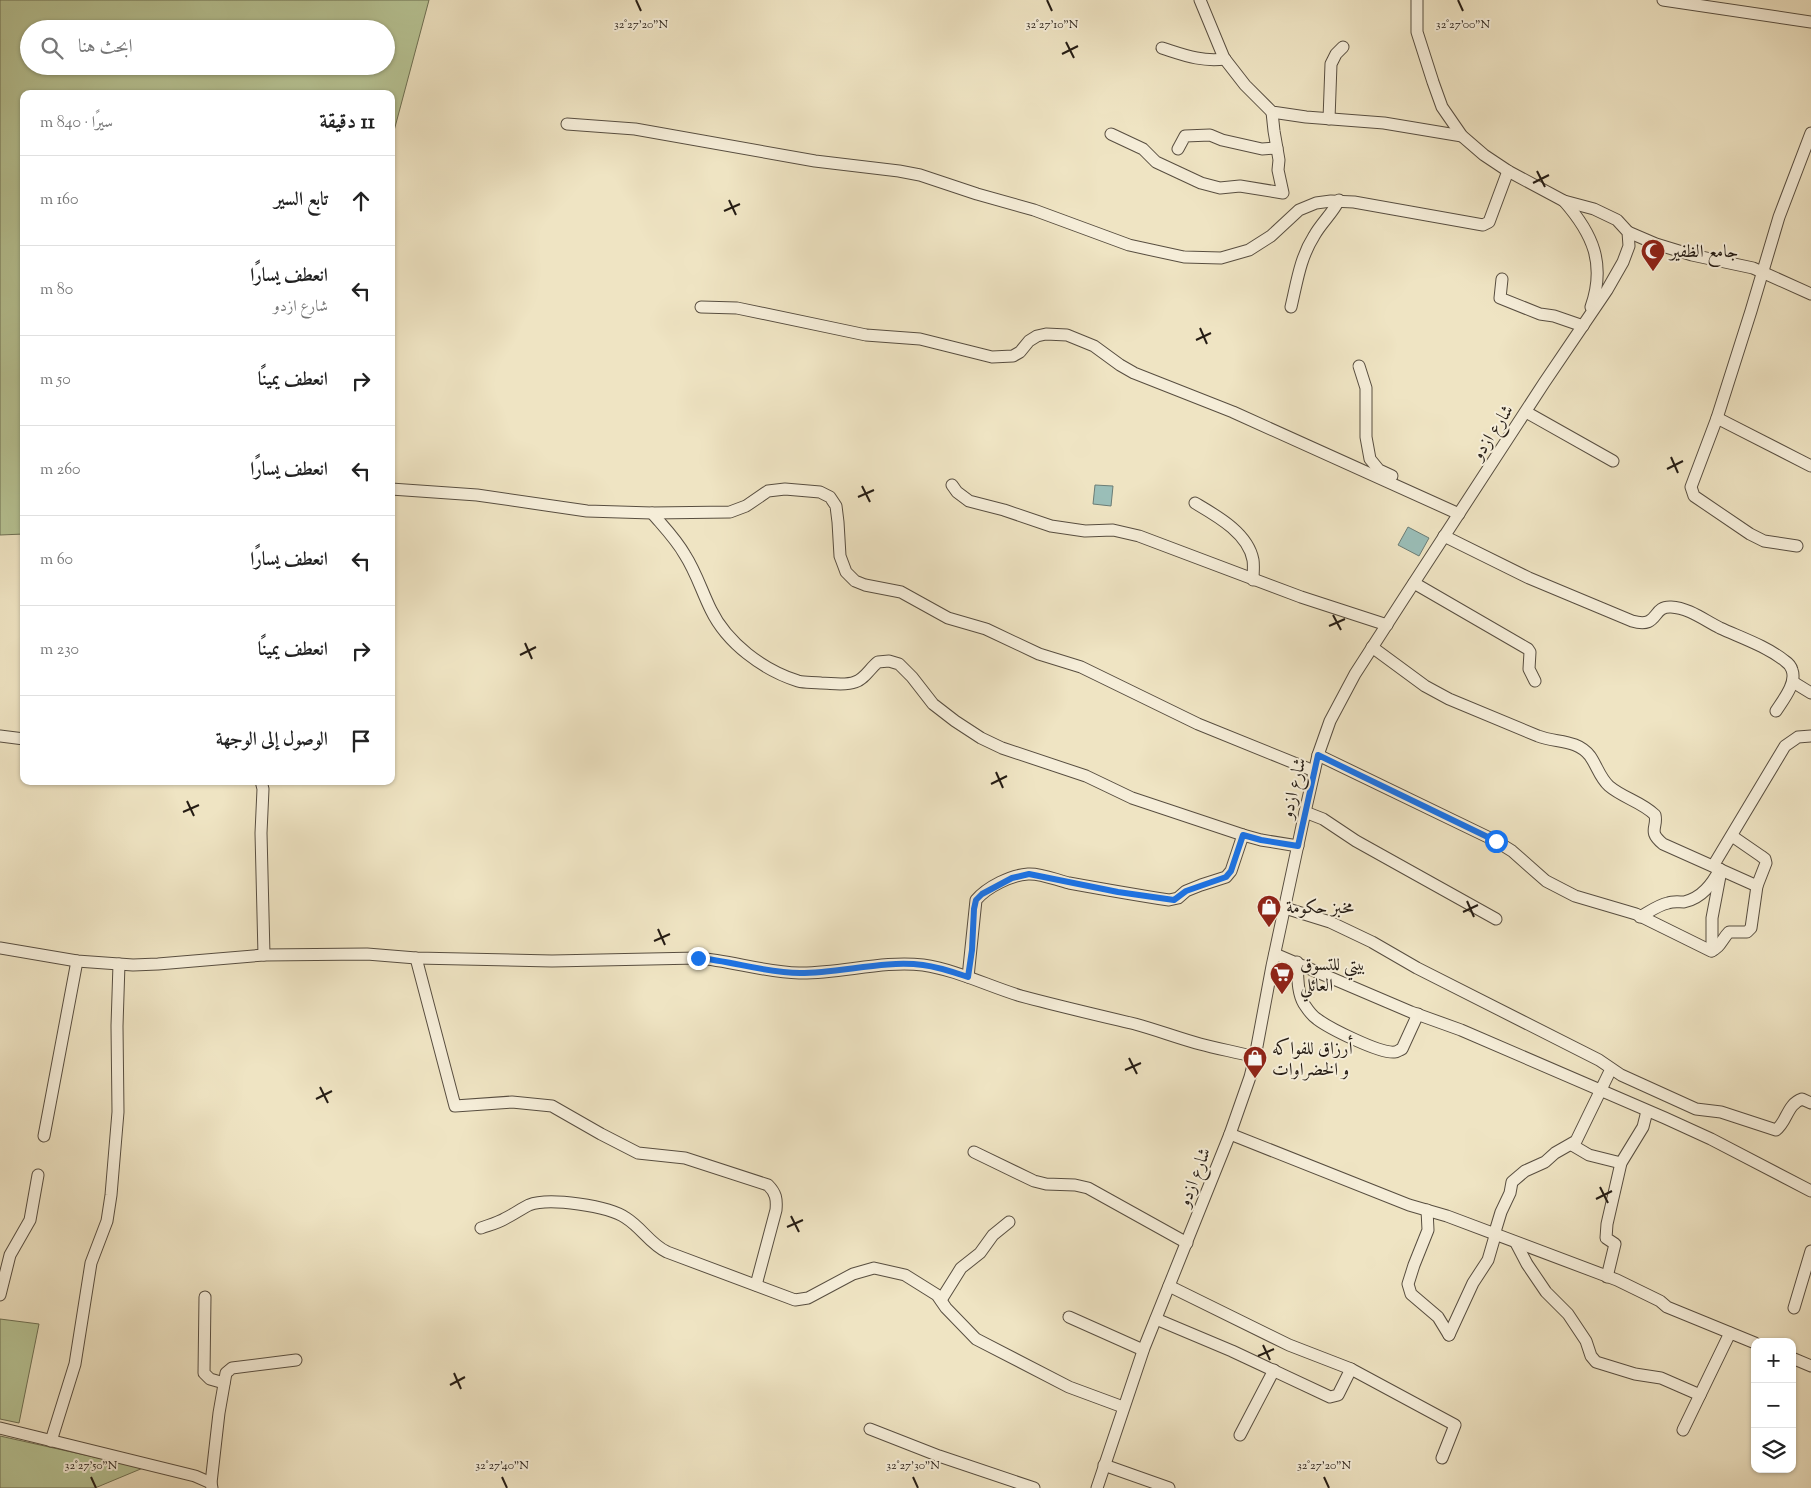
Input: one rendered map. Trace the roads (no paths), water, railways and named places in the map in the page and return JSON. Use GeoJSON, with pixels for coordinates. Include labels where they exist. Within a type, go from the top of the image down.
{"type":"FeatureCollection","features":[{"type":"Feature","properties":{"kind":"street"},"geometry":{"type":"LineString","coordinates":[[1200,0],[1225,59],[1257,99],[1272,112],[1384,123],[1462,136]]}},
{"type":"Feature","properties":{"kind":"street"},"geometry":{"type":"LineString","coordinates":[[1417,0],[1417,32],[1442,106],[1462,136],[1484,155],[1508,172],[1564,201],[1608,214],[1622,224],[1628,232],[1656,244],[1692,255],[1742,264],[1811,294]]}},
{"type":"Feature","properties":{"kind":"street"},"geometry":{"type":"LineString","coordinates":[[1663,0],[1811,22]]}},
{"type":"Feature","properties":{"kind":"street"},"geometry":{"type":"LineString","coordinates":[[1330,119],[1331,64],[1336,54],[1343,47]]}},
{"type":"Feature","properties":{"kind":"street"},"geometry":{"type":"LineString","coordinates":[[1162,48],[1200,60],[1225,59]]}},
{"type":"Feature","properties":{"kind":"street"},"geometry":{"type":"LineString","coordinates":[[1111,134],[1143,149],[1156,162],[1201,183],[1220,188],[1240,186],[1283,193],[1278,170],[1279,160],[1272,112]]}},
{"type":"Feature","properties":{"kind":"street"},"geometry":{"type":"LineString","coordinates":[[567,124],[635,129],[816,161],[920,175],[1034,210],[1129,245],[1184,257],[1221,258],[1248,250],[1265,240],[1299,210],[1316,203],[1339,200],[1483,225],[1489,222],[1508,172]]}},
{"type":"Feature","properties":{"kind":"street"},"geometry":{"type":"LineString","coordinates":[[1797,546],[1764,541],[1757,538],[1694,496],[1691,487],[1717,418],[1752,311],[1778,217],[1811,133]]}},
{"type":"Feature","properties":{"kind":"street"},"geometry":{"type":"LineString","coordinates":[[1178,149],[1186,136],[1210,135],[1222,140],[1262,149],[1277,148]]}},
{"type":"Feature","properties":{"kind":"street"},"geometry":{"type":"LineString","coordinates":[[1291,307],[1300,265],[1307,249],[1315,234],[1339,200]]}},
{"type":"Feature","properties":{"kind":"street"},"geometry":{"type":"LineString","coordinates":[[1564,201],[1586,230],[1598,261],[1597,289],[1585,323]]}},
{"type":"Feature","properties":{"kind":"street"},"geometry":{"type":"LineString","coordinates":[[1585,323],[1623,262],[1629,246],[1628,232]]}},
{"type":"Feature","properties":{"kind":"street"},"geometry":{"type":"LineString","coordinates":[[1502,279],[1500,298],[1540,314],[1585,323]]}},
{"type":"Feature","properties":{"kind":"street"},"geometry":{"type":"LineString","coordinates":[[701,307],[737,308],[866,335],[920,339],[992,357],[1013,356],[1037,336],[1046,334],[1067,335],[1094,346],[1134,373],[1234,412],[1455,513]]}},
{"type":"Feature","properties":{"kind":"street","name":"شارع ازدو"},"geometry":{"type":"LineString","coordinates":[[1097,1488],[1143,1350],[1187,1243],[1242,1100],[1255,1057],[1314,771],[1330,721],[1372,647],[1444,536],[1455,513],[1526,412],[1585,323]]}},
{"type":"Feature","properties":{"kind":"street"},"geometry":{"type":"LineString","coordinates":[[1359,366],[1366,388],[1366,437],[1372,463],[1379,470],[1450,503],[1455,513]]}},
{"type":"Feature","properties":{"kind":"street"},"geometry":{"type":"LineString","coordinates":[[1526,412],[1613,461]]}},
{"type":"Feature","properties":{"kind":"street"},"geometry":{"type":"LineString","coordinates":[[1717,418],[1811,466]]}},
{"type":"Feature","properties":{"kind":"street"},"geometry":{"type":"LineString","coordinates":[[952,485],[963,497],[977,504],[1004,510],[1051,526],[1085,532],[1113,530],[1139,536],[1253,580],[1386,625]]}},
{"type":"Feature","properties":{"kind":"street"},"geometry":{"type":"LineString","coordinates":[[395,488],[477,495],[587,511],[652,513],[730,512],[746,506],[768,491],[785,489],[820,492],[830,497],[836,506],[840,556],[846,572],[855,581],[865,585],[901,592],[948,618],[986,629],[1039,654],[1081,667],[1198,724],[1314,771]]}},
{"type":"Feature","properties":{"kind":"street"},"geometry":{"type":"LineString","coordinates":[[1196,504],[1239,534],[1248,545],[1252,559],[1253,580]]}},
{"type":"Feature","properties":{"kind":"street"},"geometry":{"type":"LineString","coordinates":[[652,513],[685,555],[699,581],[711,610],[722,628],[737,645],[782,675],[800,682],[852,683],[863,677],[878,662],[899,664],[933,704],[981,738],[1002,748],[1086,776],[1132,798],[1243,835],[1298,846]]}},
{"type":"Feature","properties":{"kind":"street"},"geometry":{"type":"LineString","coordinates":[[1444,536],[1529,578],[1632,621],[1642,624],[1647,623],[1660,610],[1668,607],[1678,608],[1755,643],[1783,659],[1792,668],[1793,682],[1776,711]]}},
{"type":"Feature","properties":{"kind":"street"},"geometry":{"type":"LineString","coordinates":[[1414,583],[1528,649],[1530,652],[1529,669],[1535,681]]}},
{"type":"Feature","properties":{"kind":"street"},"geometry":{"type":"LineString","coordinates":[[1372,647],[1425,686],[1449,699],[1546,739],[1562,740],[1578,746],[1590,755],[1609,786],[1655,814],[1656,821],[1653,828],[1658,841],[1757,886]]}},
{"type":"Feature","properties":{"kind":"street"},"geometry":{"type":"LineString","coordinates":[[1793,682],[1811,693]]}},
{"type":"Feature","properties":{"kind":"street"},"geometry":{"type":"LineString","coordinates":[[0,736],[20,738]]}},
{"type":"Feature","properties":{"kind":"street"},"geometry":{"type":"LineString","coordinates":[[1640,917],[1656,907],[1669,902],[1685,902],[1701,894],[1713,884],[1717,867],[1732,836],[1773,764],[1785,746],[1798,737],[1811,736]]}},
{"type":"Feature","properties":{"kind":"street"},"geometry":{"type":"LineString","coordinates":[[1318,755],[1496,841],[1512,851],[1546,881],[1575,896],[1640,917],[1704,949],[1712,951]]}},
{"type":"Feature","properties":{"kind":"street"},"geometry":{"type":"LineString","coordinates":[[262,785],[261,833],[264,955]]}},
{"type":"Feature","properties":{"kind":"street"},"geometry":{"type":"LineString","coordinates":[[1305,812],[1323,819],[1356,841],[1496,919]]}},
{"type":"Feature","properties":{"kind":"street"},"geometry":{"type":"LineString","coordinates":[[968,977],[976,900],[991,888],[1012,878],[1029,874],[1118,892],[1174,900],[1186,891],[1226,877],[1231,871],[1243,835]]}},
{"type":"Feature","properties":{"kind":"street"},"geometry":{"type":"LineString","coordinates":[[1712,951],[1729,932],[1747,932],[1751,928],[1754,919],[1757,886],[1766,863],[1765,859],[1732,836]]}},
{"type":"Feature","properties":{"kind":"street"},"geometry":{"type":"LineString","coordinates":[[1712,951],[1712,918],[1719,882],[1717,867]]}},
{"type":"Feature","properties":{"kind":"street"},"geometry":{"type":"LineString","coordinates":[[1285,908],[1330,922],[1372,942],[1417,968],[1599,1060],[1611,1069],[1696,1109],[1721,1112],[1776,1130],[1780,1127],[1793,1104],[1802,1100],[1811,1103]]}},
{"type":"Feature","properties":{"kind":"street"},"geometry":{"type":"LineString","coordinates":[[0,948],[77,961],[119,964],[158,964],[264,955],[367,954],[416,958],[552,961],[698,958],[722,960],[770,971],[800,973],[922,965],[947,970],[1002,990],[1046,1003],[1138,1025],[1201,1044],[1255,1057]]}},
{"type":"Feature","properties":{"kind":"street"},"geometry":{"type":"LineString","coordinates":[[1275,954],[1601,1090],[1711,1139],[1811,1191]]}},
{"type":"Feature","properties":{"kind":"street"},"geometry":{"type":"LineString","coordinates":[[416,958],[455,1106],[512,1102],[552,1106],[638,1153],[685,1158],[768,1185],[774,1191],[777,1198],[776,1210],[756,1285]]}},
{"type":"Feature","properties":{"kind":"street"},"geometry":{"type":"LineString","coordinates":[[44,1136],[77,961]]}},
{"type":"Feature","properties":{"kind":"street"},"geometry":{"type":"LineString","coordinates":[[1297,962],[1299,986],[1303,1002],[1311,1014],[1335,1030],[1383,1050],[1395,1052],[1402,1049],[1418,1014]]}},
{"type":"Feature","properties":{"kind":"street"},"geometry":{"type":"LineString","coordinates":[[51,1440],[75,1364],[90,1263],[107,1221],[111,1195],[118,1112],[116,1026],[119,964]]}},
{"type":"Feature","properties":{"kind":"street"},"geometry":{"type":"LineString","coordinates":[[1427,1210],[1428,1230],[1408,1284],[1410,1294],[1438,1317],[1449,1335],[1473,1283],[1488,1260],[1501,1212],[1510,1193],[1512,1182],[1525,1171],[1545,1162],[1555,1153],[1572,1144],[1579,1137],[1611,1069]]}},
{"type":"Feature","properties":{"kind":"street"},"geometry":{"type":"LineString","coordinates":[[1607,1277],[1615,1244],[1606,1238],[1621,1163],[1643,1127],[1647,1111]]}},
{"type":"Feature","properties":{"kind":"street"},"geometry":{"type":"LineString","coordinates":[[1230,1134],[1409,1205],[1447,1216],[1639,1289],[1667,1307],[1751,1341]]}},
{"type":"Feature","properties":{"kind":"street"},"geometry":{"type":"LineString","coordinates":[[1572,1144],[1589,1155],[1621,1163]]}},
{"type":"Feature","properties":{"kind":"street"},"geometry":{"type":"LineString","coordinates":[[974,1152],[1034,1181],[1088,1188],[1187,1243]]}},
{"type":"Feature","properties":{"kind":"street"},"geometry":{"type":"LineString","coordinates":[[0,1295],[10,1255],[30,1220],[38,1175]]}},
{"type":"Feature","properties":{"kind":"street"},"geometry":{"type":"LineString","coordinates":[[481,1228],[504,1219],[531,1204],[555,1202],[595,1206],[625,1217],[636,1225],[658,1248],[795,1300],[808,1298],[853,1274],[874,1268],[905,1275],[932,1290],[942,1300],[946,1308],[976,1339],[1069,1387],[1123,1407]]}},
{"type":"Feature","properties":{"kind":"street"},"geometry":{"type":"LineString","coordinates":[[942,1300],[961,1268],[980,1253],[993,1235],[1009,1222]]}},
{"type":"Feature","properties":{"kind":"street"},"geometry":{"type":"LineString","coordinates":[[1516,1243],[1527,1264],[1546,1292],[1568,1314],[1586,1341],[1591,1356],[1596,1362],[1635,1374],[1661,1378],[1700,1395]]}},
{"type":"Feature","properties":{"kind":"street"},"geometry":{"type":"LineString","coordinates":[[1794,1308],[1811,1252]]}},
{"type":"Feature","properties":{"kind":"street"},"geometry":{"type":"LineString","coordinates":[[1169,1286],[1290,1345],[1351,1370],[1455,1425],[1442,1458]]}},
{"type":"Feature","properties":{"kind":"street"},"geometry":{"type":"LineString","coordinates":[[205,1297],[204,1373],[210,1379],[224,1383]]}},
{"type":"Feature","properties":{"kind":"street"},"geometry":{"type":"LineString","coordinates":[[1069,1317],[1143,1350]]}},
{"type":"Feature","properties":{"kind":"street"},"geometry":{"type":"LineString","coordinates":[[1156,1319],[1274,1370],[1330,1397],[1338,1395],[1351,1370]]}},
{"type":"Feature","properties":{"kind":"street"},"geometry":{"type":"LineString","coordinates":[[1683,1430],[1730,1333]]}},
{"type":"Feature","properties":{"kind":"street"},"geometry":{"type":"LineString","coordinates":[[0,1428],[155,1465],[195,1476],[211,1485],[219,1413],[226,1373],[232,1368],[296,1360]]}},
{"type":"Feature","properties":{"kind":"street"},"geometry":{"type":"LineString","coordinates":[[1796,1360],[1811,1366]]}},
{"type":"Feature","properties":{"kind":"street"},"geometry":{"type":"LineString","coordinates":[[1240,1435],[1274,1370]]}},
{"type":"Feature","properties":{"kind":"street"},"geometry":{"type":"LineString","coordinates":[[870,1429],[938,1456],[1034,1488]]}},
{"type":"Feature","properties":{"kind":"street"},"geometry":{"type":"LineString","coordinates":[[1104,1465],[1169,1488]]}},
{"type":"Feature","properties":{"kind":"water"},"geometry":{"type":"Polygon","coordinates":[[[1095,485],[1113,486],[1111,506],[1093,504],[1095,485]]]}},
{"type":"Feature","properties":{"kind":"water"},"geometry":{"type":"Polygon","coordinates":[[[1408,527],[1429,538],[1419,556],[1398,545],[1408,527]]]}},
{"type":"Feature","properties":{"kind":"place","name":"جامع الظفير"},"geometry":{"type":"Point","coordinates":[1653,272]}},
{"type":"Feature","properties":{"kind":"place","name":"مخبز حكومة"},"geometry":{"type":"Point","coordinates":[1269,928]}},
{"type":"Feature","properties":{"kind":"place","name":"بيتي للتسوق العائلي"},"geometry":{"type":"Point","coordinates":[1282,995]}},
{"type":"Feature","properties":{"kind":"place","name":"أرزاق للفواكه و الخضراوات"},"geometry":{"type":"Point","coordinates":[1255,1079]}}]}
